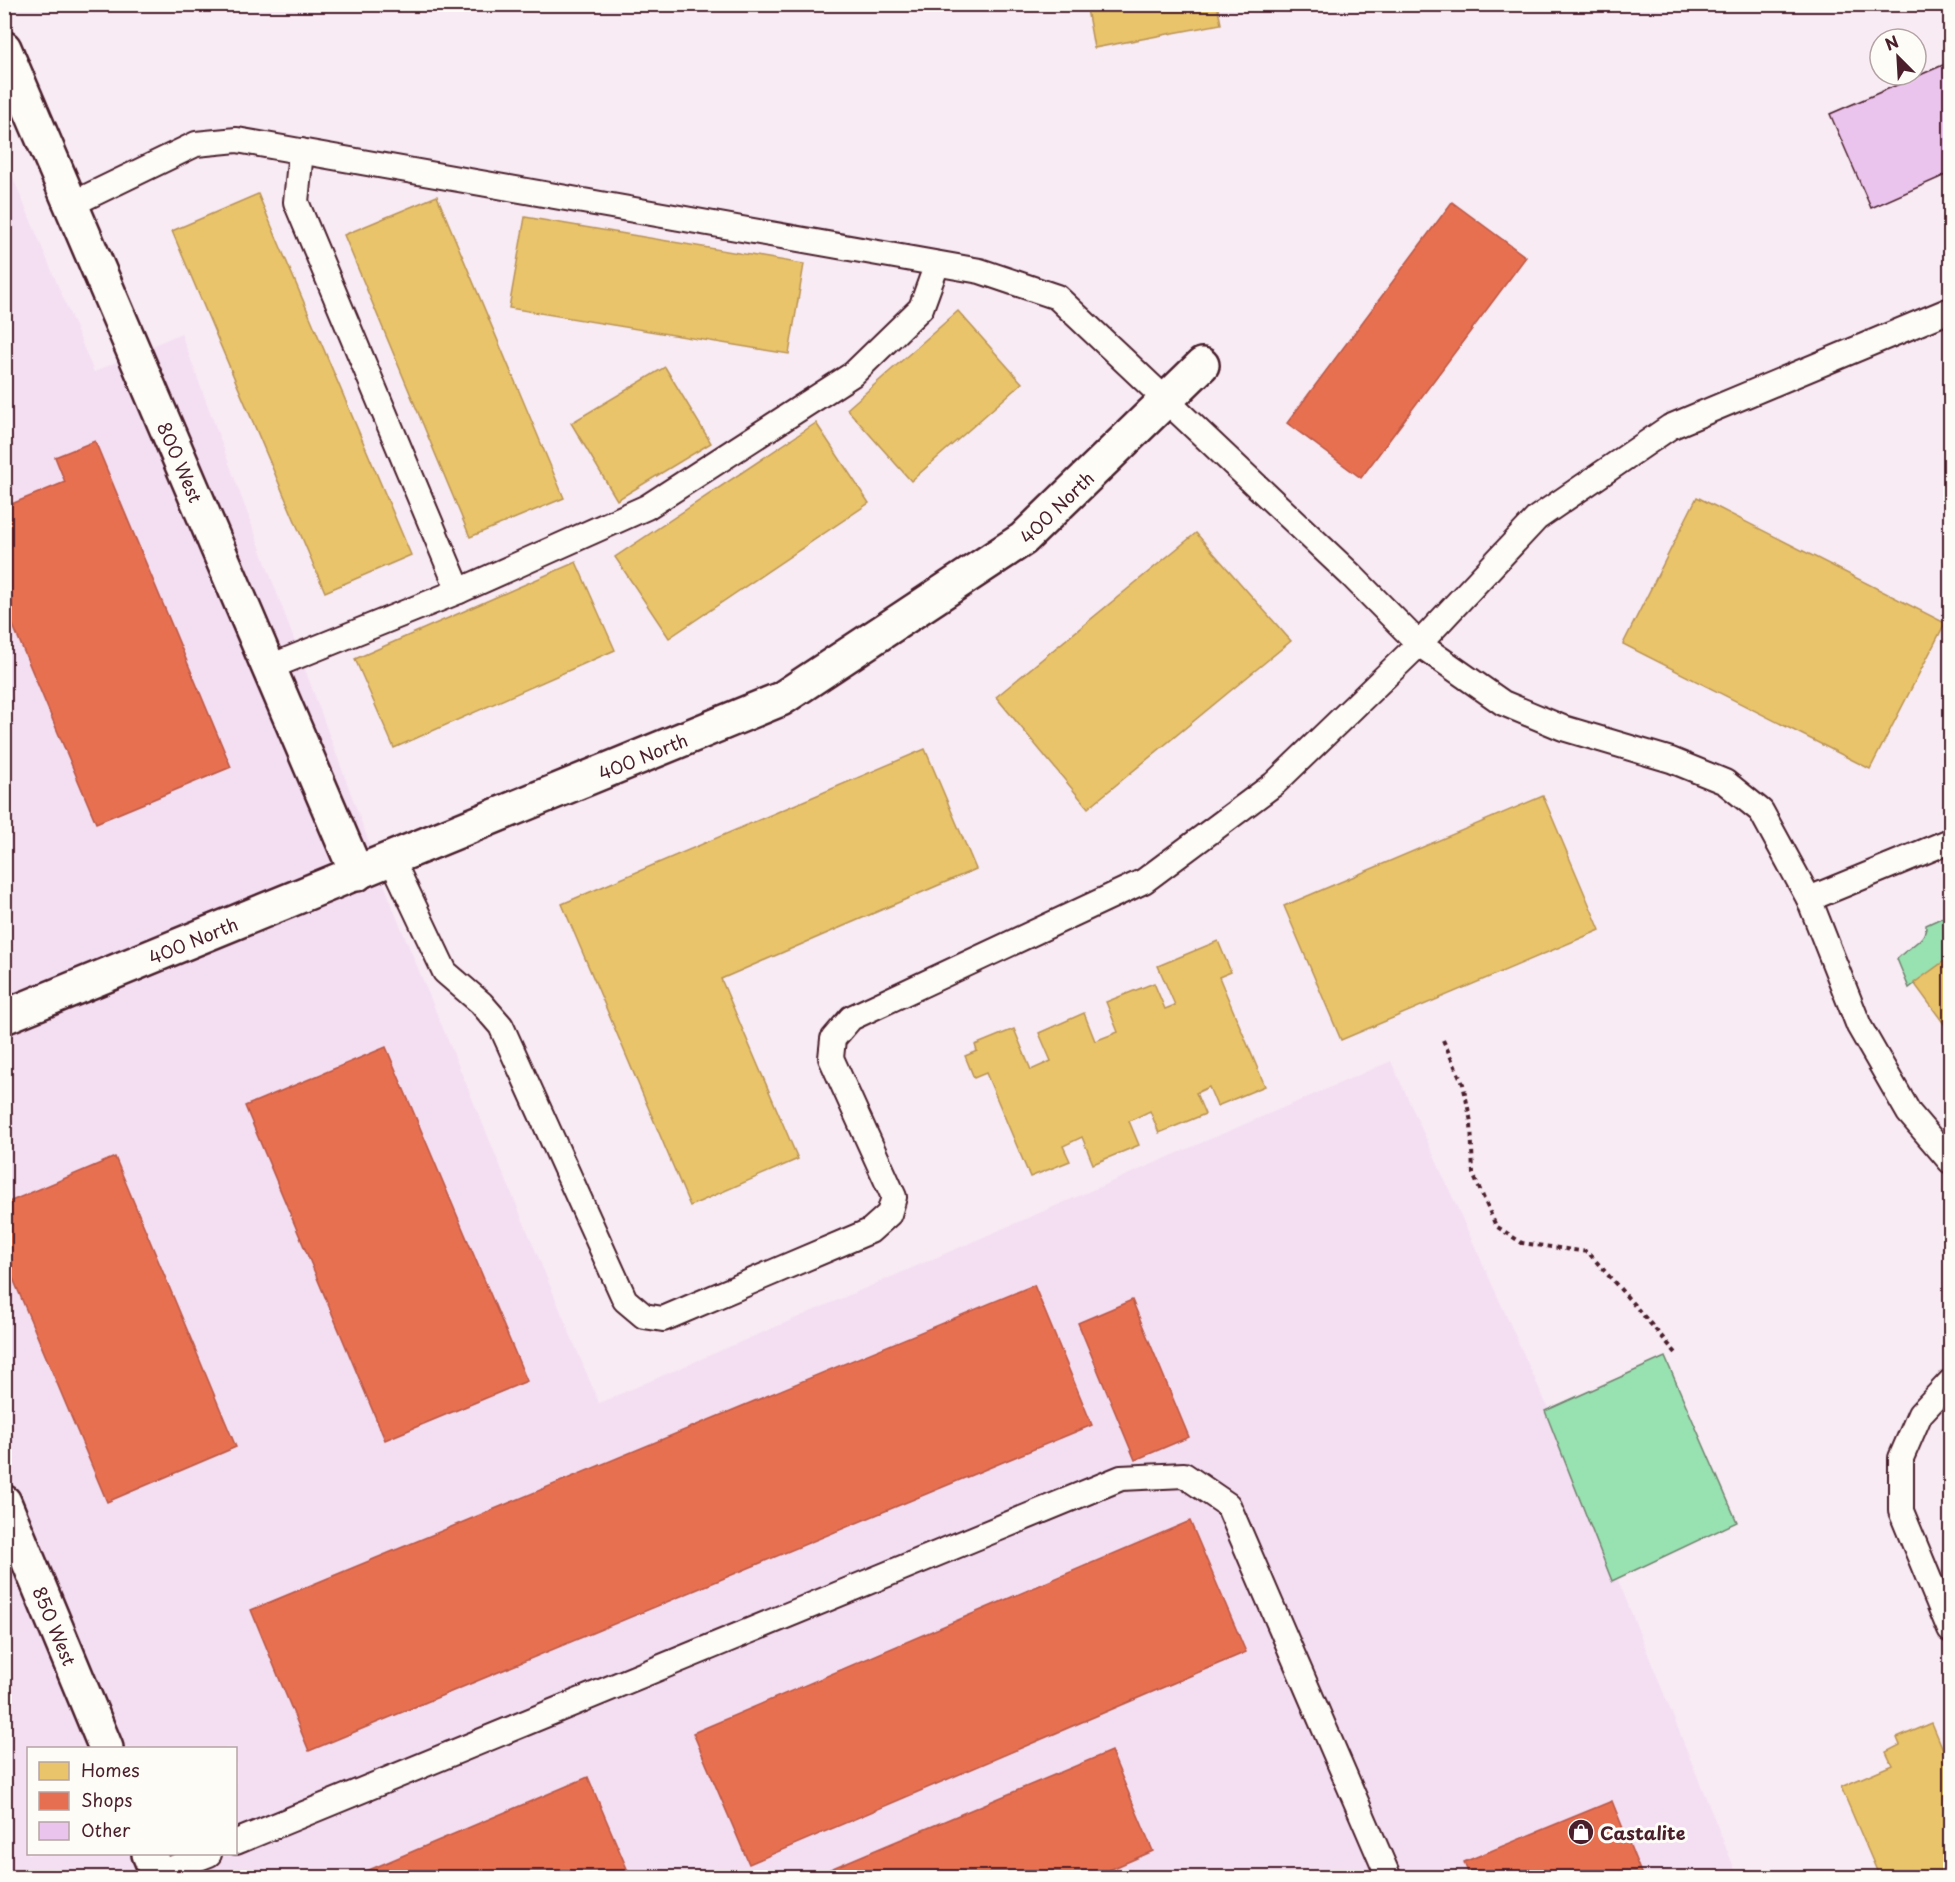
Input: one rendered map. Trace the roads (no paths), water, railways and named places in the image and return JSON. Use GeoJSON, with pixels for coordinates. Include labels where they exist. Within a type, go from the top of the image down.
{"type":"FeatureCollection","features":[{"type":"Feature","properties":{"kind":"street","name":"800 West"},"geometry":{"type":"LineString","coordinates":[[4,48],[357,874]]}},
{"type":"Feature","properties":{"kind":"street","name":"400 North"},"geometry":{"type":"LineString","coordinates":[[4,1017],[781,699],[1023,539],[1202,365]]}},
{"type":"Feature","properties":{"kind":"street","name":"850 West"},"geometry":{"type":"LineString","coordinates":[[4,1502],[105,1747]]}},
{"type":"Feature","properties":{"kind":"lane"},"geometry":{"type":"LineString","coordinates":[[72,204],[196,144],[237,140],[980,271],[1057,297],[1352,576],[1419,644],[1503,703],[1563,728],[1671,760],[1725,782],[1761,811],[1809,899],[1859,1026],[1909,1113],[1950,1161]]}},
{"type":"Feature","properties":{"kind":"lane"},"geometry":{"type":"LineString","coordinates":[[302,152],[296,202],[459,591]]}},
{"type":"Feature","properties":{"kind":"lane"},"geometry":{"type":"LineString","coordinates":[[270,667],[459,591],[647,507],[853,374],[921,308],[937,264]]}},
{"type":"Feature","properties":{"kind":"lane"},"geometry":{"type":"LineString","coordinates":[[392,860],[445,972],[481,1003],[501,1026],[625,1300],[644,1317],[663,1319],[870,1231],[889,1214],[894,1197],[831,1058],[833,1039],[851,1018],[1144,881],[1274,784],[1419,644],[1537,518],[1670,427],[1950,310]]}},
{"type":"Feature","properties":{"kind":"lane"},"geometry":{"type":"LineString","coordinates":[[1809,899],[1950,841]]}},
{"type":"Feature","properties":{"kind":"lane"},"geometry":{"type":"LineString","coordinates":[[1950,1382],[1920,1414],[1901,1458],[1901,1511],[1950,1630]]}},
{"type":"Feature","properties":{"kind":"lane"},"geometry":{"type":"LineString","coordinates":[[237,1842],[1121,1478],[1184,1475],[1228,1505],[1389,1878]]}},
{"type":"Feature","properties":{"kind":"lane"},"geometry":{"type":"LineString","coordinates":[[155,1868],[205,1855]]}},
{"type":"Feature","properties":{"kind":"place","name":"Castalite"},"geometry":{"type":"Point","coordinates":[1581,1832]}}]}
